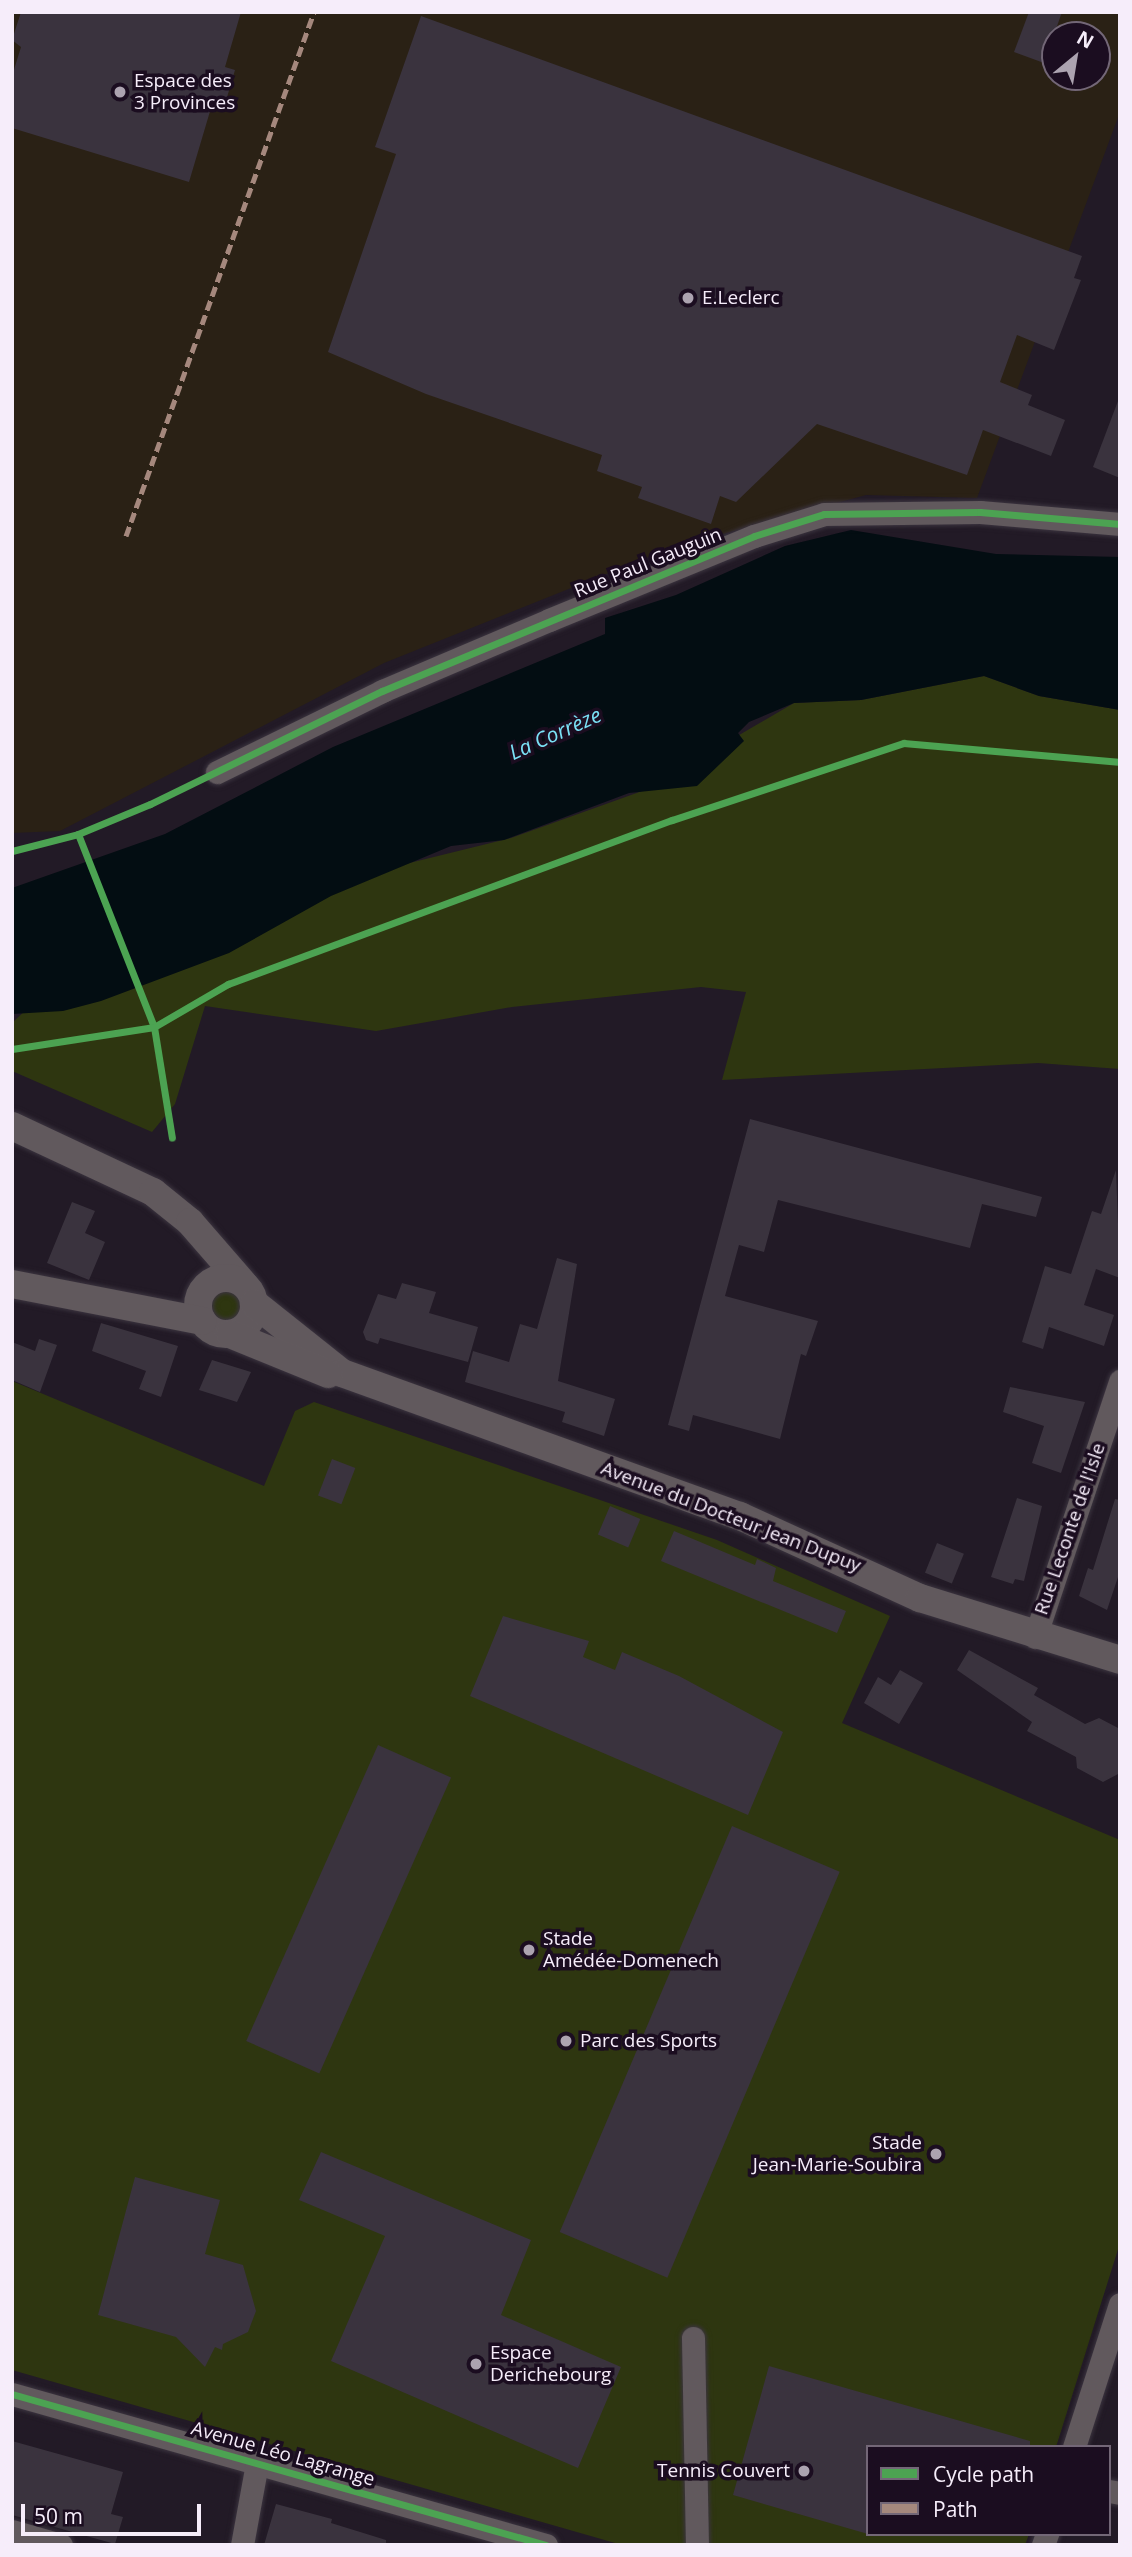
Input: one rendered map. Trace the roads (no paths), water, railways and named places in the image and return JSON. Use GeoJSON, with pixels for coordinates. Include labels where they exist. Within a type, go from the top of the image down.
{"type":"FeatureCollection","features":[{"type":"Feature","properties":{"kind":"street","name":"Rue Paul Gauguin"},"geometry":{"type":"LineString","coordinates":[[217,772],[489,645],[754,536],[824,514],[967,512],[1120,524]]}},
{"type":"Feature","properties":{"kind":"street","name":"Avenue du Docteur Jean Dupuy"},"geometry":{"type":"LineString","coordinates":[[12,1126],[153,1192],[190,1222],[249,1293],[342,1373],[740,1516],[920,1598],[1035,1637],[1120,1660]]}},
{"type":"Feature","properties":{"kind":"street"},"geometry":{"type":"LineString","coordinates":[[113,1171],[190,1245],[199,1259],[203,1289],[198,1305],[202,1321]]}},
{"type":"Feature","properties":{"kind":"street"},"geometry":{"type":"LineString","coordinates":[[12,1284],[202,1321],[214,1332],[230,1334],[250,1320],[249,1293],[226,1277],[203,1289]]}},
{"type":"Feature","properties":{"kind":"street","name":"Avenue du Docteur Jean Dupuy"},"geometry":{"type":"LineString","coordinates":[[230,1334],[328,1374],[342,1373]]}},
{"type":"Feature","properties":{"kind":"street","name":"Rue Leconte de l'Isle"},"geometry":{"type":"LineString","coordinates":[[1035,1637],[1120,1381]]}},
{"type":"Feature","properties":{"kind":"street"},"geometry":{"type":"LineString","coordinates":[[1075,2445],[1120,2304]]}},
{"type":"Feature","properties":{"kind":"street"},"geometry":{"type":"LineString","coordinates":[[693,2338],[696,2545]]}},
{"type":"Feature","properties":{"kind":"street","name":"Avenue Léo Lagrange"},"geometry":{"type":"LineString","coordinates":[[12,2394],[545,2545]]}},
{"type":"Feature","properties":{"kind":"street"},"geometry":{"type":"LineString","coordinates":[[242,2545],[257,2463]]}},
{"type":"Feature","properties":{"kind":"street"},"geometry":{"type":"LineString","coordinates":[[12,2531],[61,2545]]}},
{"type":"Feature","properties":{"kind":"water","name":"La Corrèze"},"geometry":{"type":"Polygon","coordinates":[[[851,530],[996,554],[1120,557],[1120,710],[1039,696],[984,676],[861,700],[794,703],[749,722],[738,733],[744,741],[697,786],[629,793],[504,840],[451,846],[331,896],[229,953],[101,1001],[63,1011],[12,1014],[12,888],[165,834],[333,747],[605,634],[605,618],[676,595],[785,546],[851,530]]]}},
{"type":"Feature","properties":{"kind":"place","name":"Espace des 3 Provinces"},"geometry":{"type":"Point","coordinates":[120,92]}},
{"type":"Feature","properties":{"kind":"place","name":"E.Leclerc"},"geometry":{"type":"Point","coordinates":[688,298]}},
{"type":"Feature","properties":{"kind":"place","name":"Stade Amédée-Domenech"},"geometry":{"type":"Point","coordinates":[529,1950]}},
{"type":"Feature","properties":{"kind":"place","name":"Parc des Sports"},"geometry":{"type":"Point","coordinates":[566,2041]}},
{"type":"Feature","properties":{"kind":"place","name":"Stade Jean-Marie-Soubira"},"geometry":{"type":"Point","coordinates":[936,2154]}},
{"type":"Feature","properties":{"kind":"place","name":"Espace Derichebourg"},"geometry":{"type":"Point","coordinates":[476,2364]}},
{"type":"Feature","properties":{"kind":"place","name":"Tennis Couvert"},"geometry":{"type":"Point","coordinates":[804,2471]}}]}
